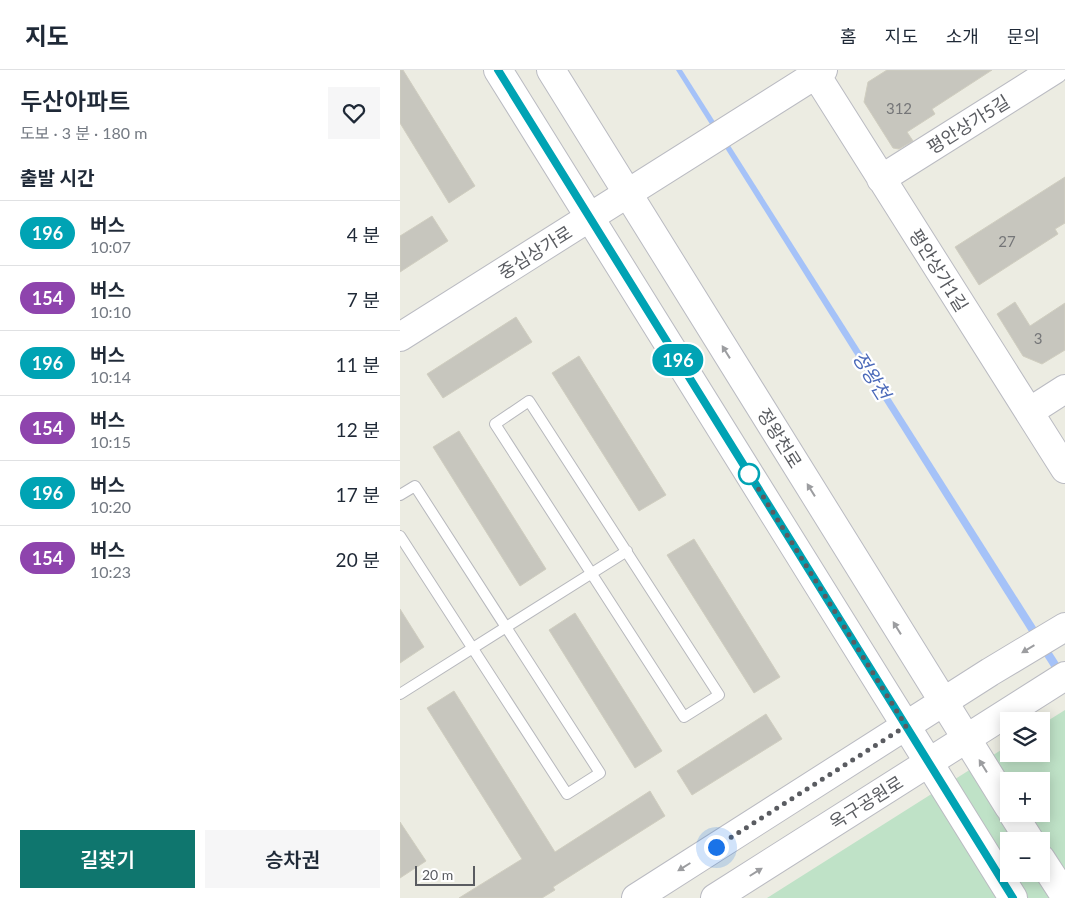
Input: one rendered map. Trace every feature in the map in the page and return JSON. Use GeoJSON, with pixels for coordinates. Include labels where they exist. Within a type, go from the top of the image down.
{"type":"FeatureCollection","features":[{"type":"Feature","properties":{"kind":"street"},"geometry":{"type":"LineString","coordinates":[[498,70],[1013,898]]}},
{"type":"Feature","properties":{"kind":"street","name":"정왕천로"},"geometry":{"type":"LineString","coordinates":[[551,70],[1000,793]]}},
{"type":"Feature","properties":{"kind":"street","name":"평안상가5길"},"geometry":{"type":"LineString","coordinates":[[881,179],[1054,70]]}},
{"type":"Feature","properties":{"kind":"street","name":"중심상가로"},"geometry":{"type":"LineString","coordinates":[[400,337],[776,100],[817,72]]}},
{"type":"Feature","properties":{"kind":"street","name":"평안상가1길"},"geometry":{"type":"LineString","coordinates":[[817,72],[881,179],[1065,469]]}},
{"type":"Feature","properties":{"kind":"street"},"geometry":{"type":"LineString","coordinates":[[1029,412],[1065,389]]}},
{"type":"Feature","properties":{"kind":"street"},"geometry":{"type":"LineString","coordinates":[[636,898],[990,672],[1065,627]]}},
{"type":"Feature","properties":{"kind":"street","name":"옥구공원로"},"geometry":{"type":"LineString","coordinates":[[715,898],[1065,676]]}},
{"type":"Feature","properties":{"kind":"street"},"geometry":{"type":"LineString","coordinates":[[1050,873],[1065,896]]}},
{"type":"Feature","properties":{"kind":"lane"},"geometry":{"type":"LineString","coordinates":[[529,401],[627,551],[719,695],[684,717],[495,424],[529,401]]}},
{"type":"Feature","properties":{"kind":"lane"},"geometry":{"type":"LineString","coordinates":[[400,495],[415,486],[600,772],[567,794],[400,536]]}},
{"type":"Feature","properties":{"kind":"lane"},"geometry":{"type":"LineString","coordinates":[[400,694],[627,551]]}},
{"type":"Feature","properties":{"kind":"green space"},"geometry":{"type":"Polygon","coordinates":[[[1065,710],[1065,898],[767,898],[1000,751],[1000,762],[1050,762],[1050,719],[1065,710]]]}},
{"type":"Feature","properties":{"kind":"water","name":"정왕천"},"geometry":{"type":"Polygon","coordinates":[[[676,70],[682,70],[1065,673],[1065,689],[676,70]]]}},
{"type":"Feature","properties":{"kind":"building"},"geometry":{"type":"Polygon","coordinates":[[[400,70],[403,70],[475,186],[449,203],[400,123],[400,70]]]}},
{"type":"Feature","properties":{"kind":"building"},"geometry":{"type":"Polygon","coordinates":[[[887,70],[992,70],[932,109],[935,114],[907,132],[913,141],[899,149],[893,148],[864,102],[868,82],[887,70]]]}},
{"type":"Feature","properties":{"kind":"building"},"geometry":{"type":"Polygon","coordinates":[[[1065,177],[1065,223],[1055,229],[1058,234],[979,285],[955,247],[1065,177]]]}},
{"type":"Feature","properties":{"kind":"building"},"geometry":{"type":"Polygon","coordinates":[[[432,216],[448,241],[400,272],[400,236],[432,216]]]}},
{"type":"Feature","properties":{"kind":"building"},"geometry":{"type":"Polygon","coordinates":[[[1015,302],[1030,326],[1065,303],[1065,350],[1042,364],[1023,356],[997,314],[1015,302]]]}},
{"type":"Feature","properties":{"kind":"building"},"geometry":{"type":"Polygon","coordinates":[[[516,317],[532,342],[443,398],[427,374],[516,317]]]}},
{"type":"Feature","properties":{"kind":"building"},"geometry":{"type":"Polygon","coordinates":[[[579,356],[666,495],[639,511],[552,373],[579,356]]]}},
{"type":"Feature","properties":{"kind":"building"},"geometry":{"type":"Polygon","coordinates":[[[459,431],[546,569],[520,586],[433,447],[459,431]]]}},
{"type":"Feature","properties":{"kind":"building"},"geometry":{"type":"Polygon","coordinates":[[[694,539],[780,677],[754,693],[667,555],[694,539]]]}},
{"type":"Feature","properties":{"kind":"building"},"geometry":{"type":"Polygon","coordinates":[[[400,609],[424,647],[400,663],[400,609]]]}},
{"type":"Feature","properties":{"kind":"building"},"geometry":{"type":"Polygon","coordinates":[[[575,613],[662,751],[635,768],[549,630],[575,613]]]}},
{"type":"Feature","properties":{"kind":"building"},"geometry":{"type":"Polygon","coordinates":[[[454,691],[555,852],[650,791],[665,816],[553,887],[555,890],[542,898],[459,898],[522,859],[427,708],[454,691]]]}},
{"type":"Feature","properties":{"kind":"building"},"geometry":{"type":"Polygon","coordinates":[[[766,714],[782,739],[692,795],[677,771],[766,714]]]}},
{"type":"Feature","properties":{"kind":"building"},"geometry":{"type":"Polygon","coordinates":[[[400,822],[426,861],[400,878],[400,822]]]}},
{"type":"Feature","properties":{"kind":"bus line","name":"196"},"geometry":{"type":"LineString","coordinates":[[498,70],[1013,898]]}},
{"type":"Feature","properties":{"kind":"route"},"geometry":{"type":"LineString","coordinates":[[716,847],[906,726],[746,469],[749,474]]}}]}
